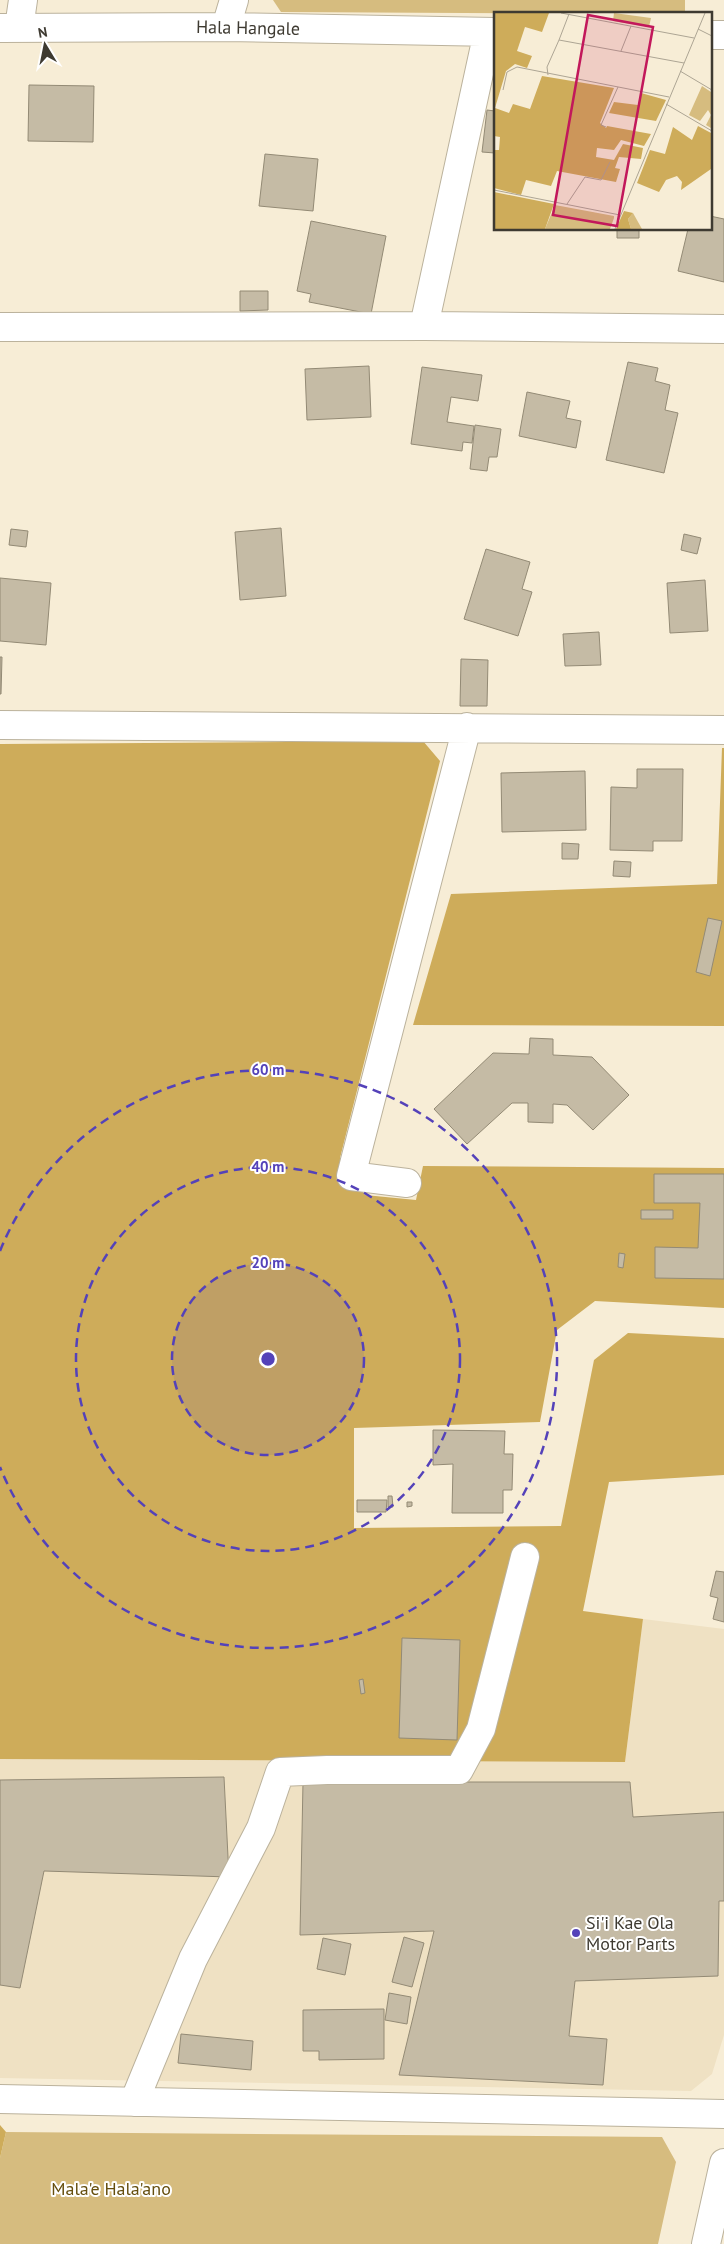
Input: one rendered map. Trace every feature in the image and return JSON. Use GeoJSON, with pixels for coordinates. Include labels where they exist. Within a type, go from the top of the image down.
{"type":"FeatureCollection","features":[{"type":"Feature","properties":{"kind":"street"},"geometry":{"type":"LineString","coordinates":[[10,28],[22,0]]}},
{"type":"Feature","properties":{"kind":"street"},"geometry":{"type":"LineString","coordinates":[[226,27],[234,0]]}},
{"type":"Feature","properties":{"kind":"street","name":"Hala Hangale"},"geometry":{"type":"LineString","coordinates":[[10,28],[226,27],[492,32]]}},
{"type":"Feature","properties":{"kind":"street"},"geometry":{"type":"LineString","coordinates":[[424,326],[492,32]]}},
{"type":"Feature","properties":{"kind":"street"},"geometry":{"type":"LineString","coordinates":[[0,328],[424,326],[724,329]]}},
{"type":"Feature","properties":{"kind":"street"},"geometry":{"type":"LineString","coordinates":[[0,725],[724,730]]}},
{"type":"Feature","properties":{"kind":"street"},"geometry":{"type":"LineString","coordinates":[[406,1183],[351,1176],[467,727]]}},
{"type":"Feature","properties":{"kind":"street"},"geometry":{"type":"LineString","coordinates":[[134,2102],[192,1959],[261,1828],[280,1772],[459,1770],[481,1729],[525,1556]]}},
{"type":"Feature","properties":{"kind":"street"},"geometry":{"type":"LineString","coordinates":[[0,2099],[724,2114]]}},
{"type":"Feature","properties":{"kind":"street"},"geometry":{"type":"LineString","coordinates":[[706,2244],[724,2163]]}},
{"type":"Feature","properties":{"kind":"shaded area"},"geometry":{"type":"Polygon","coordinates":[[[423,741],[440,761],[340,1158],[365,1195],[416,1200],[423,1166],[724,1168],[724,1308],[595,1301],[557,1330],[540,1422],[354,1428],[354,1528],[561,1526],[594,1360],[628,1333],[724,1338],[724,1475],[609,1482],[583,1611],[643,1619],[625,1762],[0,1759],[0,744],[423,741]]]}},
{"type":"Feature","properties":{"kind":"shaded area"},"geometry":{"type":"Polygon","coordinates":[[[722,748],[724,748],[724,1026],[413,1025],[451,894],[717,884],[722,748]]]}},
{"type":"Feature","properties":{"kind":"shaded area"},"geometry":{"type":"Polygon","coordinates":[[[643,1619],[724,1629],[724,2035],[712,2074],[691,2091],[0,2078],[0,1759],[625,1762],[643,1619]]]}},
{"type":"Feature","properties":{"kind":"shaded area"},"geometry":{"type":"Polygon","coordinates":[[[0,2125],[6,2132],[0,2158],[0,2125]]]}},
{"type":"Feature","properties":{"kind":"green space"},"geometry":{"type":"Polygon","coordinates":[[[273,0],[685,0],[685,12],[281,12],[273,0]]]}},
{"type":"Feature","properties":{"kind":"green space","name":"Mala'e Hala'ano"},"geometry":{"type":"Polygon","coordinates":[[[6,2132],[662,2137],[676,2162],[658,2244],[0,2244],[0,2158],[6,2132]]]}},
{"type":"Feature","properties":{"kind":"building"},"geometry":{"type":"Polygon","coordinates":[[[29,85],[94,86],[93,142],[28,141],[29,85]]]}},
{"type":"Feature","properties":{"kind":"building"},"geometry":{"type":"Polygon","coordinates":[[[487,110],[494,111],[494,153],[482,152],[487,110]]]}},
{"type":"Feature","properties":{"kind":"building"},"geometry":{"type":"Polygon","coordinates":[[[265,154],[318,159],[313,211],[259,206],[265,154]]]}},
{"type":"Feature","properties":{"kind":"building"},"geometry":{"type":"Polygon","coordinates":[[[712,216],[724,219],[724,282],[678,271],[688,230],[712,230],[712,216]]]}},
{"type":"Feature","properties":{"kind":"building"},"geometry":{"type":"Polygon","coordinates":[[[311,221],[386,236],[371,314],[309,302],[311,294],[297,291],[311,221]]]}},
{"type":"Feature","properties":{"kind":"building"},"geometry":{"type":"Polygon","coordinates":[[[617,230],[639,230],[639,238],[617,238],[617,230]]]}},
{"type":"Feature","properties":{"kind":"building"},"geometry":{"type":"Polygon","coordinates":[[[240,291],[268,291],[268,310],[240,311],[240,291]]]}},
{"type":"Feature","properties":{"kind":"building"},"geometry":{"type":"Polygon","coordinates":[[[628,362],[658,368],[655,381],[670,385],[665,410],[678,413],[664,473],[606,460],[628,362]]]}},
{"type":"Feature","properties":{"kind":"building"},"geometry":{"type":"Polygon","coordinates":[[[369,366],[371,417],[307,420],[305,369],[369,366]]]}},
{"type":"Feature","properties":{"kind":"building"},"geometry":{"type":"Polygon","coordinates":[[[422,367],[482,375],[478,401],[451,397],[447,422],[474,426],[472,443],[463,442],[462,451],[411,444],[422,367]]]}},
{"type":"Feature","properties":{"kind":"building"},"geometry":{"type":"Polygon","coordinates":[[[527,392],[570,401],[566,418],[581,421],[576,448],[519,436],[527,392]]]}},
{"type":"Feature","properties":{"kind":"building"},"geometry":{"type":"Polygon","coordinates":[[[475,425],[501,429],[497,457],[489,457],[487,471],[470,469],[475,425]]]}},
{"type":"Feature","properties":{"kind":"building"},"geometry":{"type":"Polygon","coordinates":[[[281,528],[286,596],[240,600],[235,532],[281,528]]]}},
{"type":"Feature","properties":{"kind":"building"},"geometry":{"type":"Polygon","coordinates":[[[11,529],[28,531],[26,547],[9,545],[11,529]]]}},
{"type":"Feature","properties":{"kind":"building"},"geometry":{"type":"Polygon","coordinates":[[[684,534],[701,538],[697,554],[681,550],[684,534]]]}},
{"type":"Feature","properties":{"kind":"building"},"geometry":{"type":"Polygon","coordinates":[[[486,549],[530,562],[522,589],[532,592],[518,636],[464,619],[486,549]]]}},
{"type":"Feature","properties":{"kind":"building"},"geometry":{"type":"Polygon","coordinates":[[[0,578],[51,583],[46,645],[0,641],[0,578]]]}},
{"type":"Feature","properties":{"kind":"building"},"geometry":{"type":"Polygon","coordinates":[[[705,580],[708,631],[670,633],[667,583],[705,580]]]}},
{"type":"Feature","properties":{"kind":"building"},"geometry":{"type":"Polygon","coordinates":[[[599,632],[601,665],[565,666],[563,634],[599,632]]]}},
{"type":"Feature","properties":{"kind":"building"},"geometry":{"type":"Polygon","coordinates":[[[0,657],[2,657],[1,694],[0,694],[0,657]]]}},
{"type":"Feature","properties":{"kind":"building"},"geometry":{"type":"Polygon","coordinates":[[[461,659],[488,660],[487,706],[460,706],[461,659]]]}},
{"type":"Feature","properties":{"kind":"building"},"geometry":{"type":"Polygon","coordinates":[[[637,769],[683,769],[682,841],[653,841],[653,851],[610,850],[611,787],[637,788],[637,769]]]}},
{"type":"Feature","properties":{"kind":"building"},"geometry":{"type":"Polygon","coordinates":[[[585,771],[586,830],[502,832],[501,773],[585,771]]]}},
{"type":"Feature","properties":{"kind":"building"},"geometry":{"type":"Polygon","coordinates":[[[562,843],[579,844],[578,859],[562,859],[562,843]]]}},
{"type":"Feature","properties":{"kind":"building"},"geometry":{"type":"Polygon","coordinates":[[[614,861],[631,862],[630,877],[613,876],[614,861]]]}},
{"type":"Feature","properties":{"kind":"building"},"geometry":{"type":"Polygon","coordinates":[[[708,918],[722,921],[710,976],[696,972],[708,918]]]}},
{"type":"Feature","properties":{"kind":"building"},"geometry":{"type":"Polygon","coordinates":[[[530,1038],[553,1039],[553,1055],[592,1057],[629,1095],[593,1130],[567,1105],[553,1104],[553,1123],[528,1122],[528,1103],[512,1103],[467,1144],[434,1109],[493,1053],[529,1054],[530,1038]]]}},
{"type":"Feature","properties":{"kind":"building"},"geometry":{"type":"Polygon","coordinates":[[[654,1174],[724,1174],[724,1279],[655,1278],[655,1247],[698,1248],[700,1203],[654,1203],[654,1174]]]}},
{"type":"Feature","properties":{"kind":"building"},"geometry":{"type":"Polygon","coordinates":[[[641,1210],[673,1210],[673,1219],[641,1219],[641,1210]]]}},
{"type":"Feature","properties":{"kind":"building"},"geometry":{"type":"Polygon","coordinates":[[[619,1253],[625,1254],[623,1268],[618,1267],[619,1253]]]}},
{"type":"Feature","properties":{"kind":"building"},"geometry":{"type":"Polygon","coordinates":[[[433,1430],[505,1431],[504,1454],[513,1454],[512,1490],[503,1490],[503,1513],[452,1513],[453,1464],[433,1465],[433,1430]]]}},
{"type":"Feature","properties":{"kind":"building"},"geometry":{"type":"Polygon","coordinates":[[[388,1496],[392,1496],[393,1507],[388,1507],[388,1496]]]}},
{"type":"Feature","properties":{"kind":"building"},"geometry":{"type":"Polygon","coordinates":[[[357,1500],[387,1500],[386,1512],[357,1512],[357,1500]]]}},
{"type":"Feature","properties":{"kind":"building"},"geometry":{"type":"Polygon","coordinates":[[[407,1502],[412,1502],[412,1506],[407,1507],[407,1502]]]}},
{"type":"Feature","properties":{"kind":"building"},"geometry":{"type":"Polygon","coordinates":[[[716,1571],[724,1572],[724,1622],[713,1619],[718,1598],[710,1596],[716,1571]]]}},
{"type":"Feature","properties":{"kind":"building"},"geometry":{"type":"Polygon","coordinates":[[[402,1638],[460,1640],[457,1740],[399,1738],[402,1638]]]}},
{"type":"Feature","properties":{"kind":"building"},"geometry":{"type":"Polygon","coordinates":[[[363,1679],[365,1693],[361,1694],[359,1680],[363,1679]]]}},
{"type":"Feature","properties":{"kind":"building"},"geometry":{"type":"Polygon","coordinates":[[[224,1777],[229,1877],[44,1871],[20,1988],[0,1985],[0,1780],[224,1777]]]}},
{"type":"Feature","properties":{"kind":"building","name":"Si'i Kae Ola Motor Parts"},"geometry":{"type":"Polygon","coordinates":[[[303,1782],[630,1782],[633,1817],[724,1812],[724,1901],[719,1901],[718,1976],[575,1981],[569,2036],[607,2039],[603,2085],[399,2075],[434,1931],[300,1935],[303,1782]]]}},
{"type":"Feature","properties":{"kind":"building"},"geometry":{"type":"Polygon","coordinates":[[[404,1937],[424,1943],[412,1987],[392,1982],[404,1937]]]}},
{"type":"Feature","properties":{"kind":"building"},"geometry":{"type":"Polygon","coordinates":[[[323,1938],[351,1944],[345,1975],[317,1969],[323,1938]]]}},
{"type":"Feature","properties":{"kind":"building"},"geometry":{"type":"Polygon","coordinates":[[[389,1993],[411,1997],[407,2024],[385,2020],[389,1993]]]}},
{"type":"Feature","properties":{"kind":"building"},"geometry":{"type":"Polygon","coordinates":[[[384,2009],[384,2059],[319,2060],[319,2051],[303,2051],[303,2010],[384,2009]]]}},
{"type":"Feature","properties":{"kind":"building"},"geometry":{"type":"Polygon","coordinates":[[[181,2034],[253,2041],[251,2070],[178,2063],[181,2034]]]}},
{"type":"Feature","properties":{"kind":"place","name":"Si'i Kae Ola Motor Parts"},"geometry":{"type":"Point","coordinates":[576,1933]}}]}
